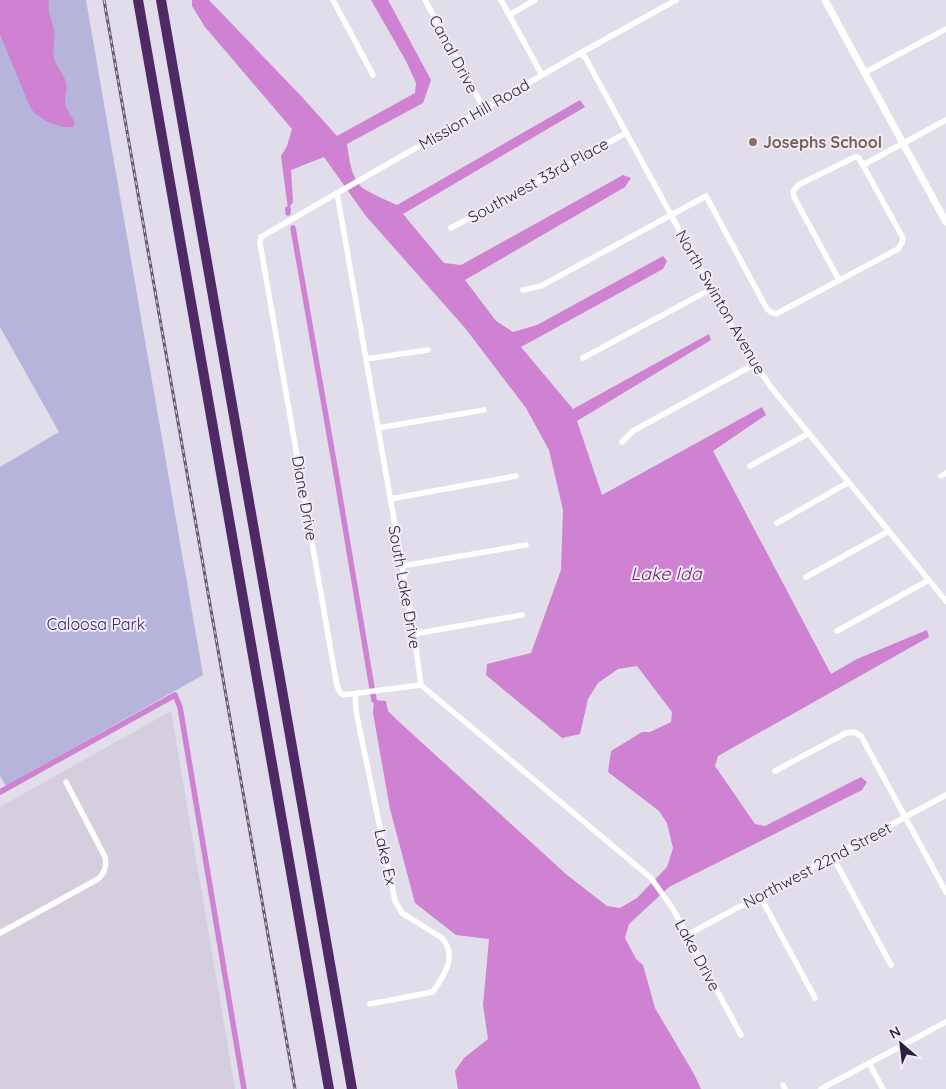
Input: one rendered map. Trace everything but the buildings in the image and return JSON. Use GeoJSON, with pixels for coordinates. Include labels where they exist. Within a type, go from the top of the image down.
{"type":"FeatureCollection","features":[{"type":"Feature","properties":{"kind":"highway"},"geometry":{"type":"LineString","coordinates":[[138,0],[328,1089]]}},
{"type":"Feature","properties":{"kind":"highway"},"geometry":{"type":"LineString","coordinates":[[161,0],[352,1089]]}},
{"type":"Feature","properties":{"kind":"street"},"geometry":{"type":"LineString","coordinates":[[333,0],[373,75]]}},
{"type":"Feature","properties":{"kind":"street","name":"Canal Drive"},"geometry":{"type":"LineString","coordinates":[[425,0],[484,109]]}},
{"type":"Feature","properties":{"kind":"street"},"geometry":{"type":"LineString","coordinates":[[501,0],[542,75]]}},
{"type":"Feature","properties":{"kind":"street"},"geometry":{"type":"LineString","coordinates":[[509,15],[535,0]]}},
{"type":"Feature","properties":{"kind":"street"},"geometry":{"type":"LineString","coordinates":[[658,0],[662,7]]}},
{"type":"Feature","properties":{"kind":"street","name":"Mission Hill Road"},"geometry":{"type":"LineString","coordinates":[[274,230],[676,0]]}},
{"type":"Feature","properties":{"kind":"street"},"geometry":{"type":"LineString","coordinates":[[825,0],[946,222]]}},
{"type":"Feature","properties":{"kind":"street"},"geometry":{"type":"LineString","coordinates":[[864,73],[946,29]]}},
{"type":"Feature","properties":{"kind":"street","name":"North Swinton Avenue"},"geometry":{"type":"LineString","coordinates":[[581,54],[585,57],[711,289],[754,364],[946,601]]}},
{"type":"Feature","properties":{"kind":"street"},"geometry":{"type":"LineString","coordinates":[[863,165],[946,120]]}},
{"type":"Feature","properties":{"kind":"street","name":"Southwest 33rd Place"},"geometry":{"type":"LineString","coordinates":[[451,228],[626,133]]}},
{"type":"Feature","properties":{"kind":"street"},"geometry":{"type":"LineString","coordinates":[[523,290],[541,286],[706,196],[767,309],[776,314],[840,280],[898,248],[902,243],[903,238],[859,158],[851,158],[798,185],[794,191],[794,197],[840,280]]}},
{"type":"Feature","properties":{"kind":"street","name":"South Lake Drive"},"geometry":{"type":"LineString","coordinates":[[337,193],[414,634],[421,685]]}},
{"type":"Feature","properties":{"kind":"street","name":"Diane Drive"},"geometry":{"type":"LineString","coordinates":[[274,230],[261,237],[260,243],[336,676],[340,692],[343,695],[355,694]]}},
{"type":"Feature","properties":{"kind":"street"},"geometry":{"type":"LineString","coordinates":[[583,358],[711,289]]}},
{"type":"Feature","properties":{"kind":"street"},"geometry":{"type":"LineString","coordinates":[[366,359],[428,350]]}},
{"type":"Feature","properties":{"kind":"street"},"geometry":{"type":"LineString","coordinates":[[622,442],[633,430],[754,364]]}},
{"type":"Feature","properties":{"kind":"street"},"geometry":{"type":"LineString","coordinates":[[378,428],[484,410]]}},
{"type":"Feature","properties":{"kind":"street"},"geometry":{"type":"LineString","coordinates":[[750,466],[809,433]]}},
{"type":"Feature","properties":{"kind":"street"},"geometry":{"type":"LineString","coordinates":[[390,499],[516,476]]}},
{"type":"Feature","properties":{"kind":"street"},"geometry":{"type":"LineString","coordinates":[[777,523],[849,482]]}},
{"type":"Feature","properties":{"kind":"street"},"geometry":{"type":"LineString","coordinates":[[806,577],[889,531]]}},
{"type":"Feature","properties":{"kind":"street"},"geometry":{"type":"LineString","coordinates":[[402,566],[526,545]]}},
{"type":"Feature","properties":{"kind":"street"},"geometry":{"type":"LineString","coordinates":[[838,631],[929,580]]}},
{"type":"Feature","properties":{"kind":"street"},"geometry":{"type":"LineString","coordinates":[[414,634],[522,615]]}},
{"type":"Feature","properties":{"kind":"street"},"geometry":{"type":"LineString","coordinates":[[355,694],[378,689],[421,685]]}},
{"type":"Feature","properties":{"kind":"street","name":"Lake Drive"},"geometry":{"type":"LineString","coordinates":[[421,685],[651,878],[665,896],[741,1035]]}},
{"type":"Feature","properties":{"kind":"street","name":"Lake Ex"},"geometry":{"type":"LineString","coordinates":[[355,694],[356,712],[396,901],[402,913],[442,938],[450,951],[447,970],[433,992],[370,1004]]}},
{"type":"Feature","properties":{"kind":"street"},"geometry":{"type":"LineString","coordinates":[[775,771],[846,733],[858,733],[946,892]]}},
{"type":"Feature","properties":{"kind":"street"},"geometry":{"type":"LineString","coordinates":[[0,933],[98,879],[103,874],[106,867],[105,857],[66,782]]}},
{"type":"Feature","properties":{"kind":"street","name":"Northwest 22nd Street"},"geometry":{"type":"LineString","coordinates":[[687,935],[946,796]]}},
{"type":"Feature","properties":{"kind":"street"},"geometry":{"type":"LineString","coordinates":[[833,857],[891,965]]}},
{"type":"Feature","properties":{"kind":"street"},"geometry":{"type":"LineString","coordinates":[[760,896],[815,998]]}},
{"type":"Feature","properties":{"kind":"street"},"geometry":{"type":"LineString","coordinates":[[821,1089],[946,1022]]}},
{"type":"Feature","properties":{"kind":"street"},"geometry":{"type":"LineString","coordinates":[[869,1063],[883,1089]]}},
{"type":"Feature","properties":{"kind":"shaded area"},"geometry":{"type":"Polygon","coordinates":[[[171,711],[235,1089],[0,1089],[0,807],[171,711]]]}},
{"type":"Feature","properties":{"kind":"green space","name":"Caloosa Park"},"geometry":{"type":"Polygon","coordinates":[[[0,0],[86,0],[203,675],[6,786],[0,776],[0,467],[59,432],[0,327],[0,0]]]}},
{"type":"Feature","properties":{"kind":"water"},"geometry":{"type":"Polygon","coordinates":[[[0,0],[49,0],[49,12],[54,34],[54,57],[66,82],[65,105],[75,123],[73,127],[62,127],[50,123],[39,117],[31,109],[0,35],[0,0]]]}},
{"type":"Feature","properties":{"kind":"water","name":"Lake Ida"},"geometry":{"type":"Polygon","coordinates":[[[192,0],[209,0],[337,136],[415,93],[416,83],[406,61],[371,0],[388,0],[431,80],[423,103],[347,144],[351,168],[360,185],[364,189],[397,205],[580,100],[585,107],[403,214],[444,263],[461,265],[623,175],[631,178],[625,187],[465,280],[496,321],[513,332],[537,325],[663,256],[667,261],[663,269],[521,347],[573,409],[709,334],[711,340],[577,421],[602,495],[762,407],[766,415],[713,451],[831,674],[857,659],[927,630],[929,637],[718,756],[715,766],[755,824],[765,826],[861,777],[867,782],[862,790],[669,887],[629,924],[625,938],[636,959],[643,965],[655,1008],[701,1089],[458,1089],[455,1071],[464,1058],[488,1039],[483,1005],[489,939],[456,935],[415,903],[390,809],[373,713],[374,700],[386,701],[388,711],[396,719],[567,875],[607,906],[620,908],[637,898],[667,867],[673,848],[667,823],[659,811],[608,772],[611,751],[642,732],[650,732],[671,722],[672,712],[637,666],[618,669],[598,683],[588,699],[580,734],[562,738],[486,675],[487,664],[531,653],[561,570],[563,510],[549,450],[526,408],[465,328],[365,215],[324,157],[291,170],[293,202],[288,209],[281,156],[287,146],[292,129],[205,27],[192,6],[192,0]]]}},
{"type":"Feature","properties":{"kind":"waterway"},"geometry":{"type":"LineString","coordinates":[[293,228],[374,700]]}},
{"type":"Feature","properties":{"kind":"waterway"},"geometry":{"type":"LineString","coordinates":[[0,792],[175,695],[180,707],[244,1089]]}},
{"type":"Feature","properties":{"kind":"railway"},"geometry":{"type":"LineString","coordinates":[[104,0],[295,1089]]}},
{"type":"Feature","properties":{"kind":"place","name":"Josephs School"},"geometry":{"type":"Point","coordinates":[753,142]}}]}
